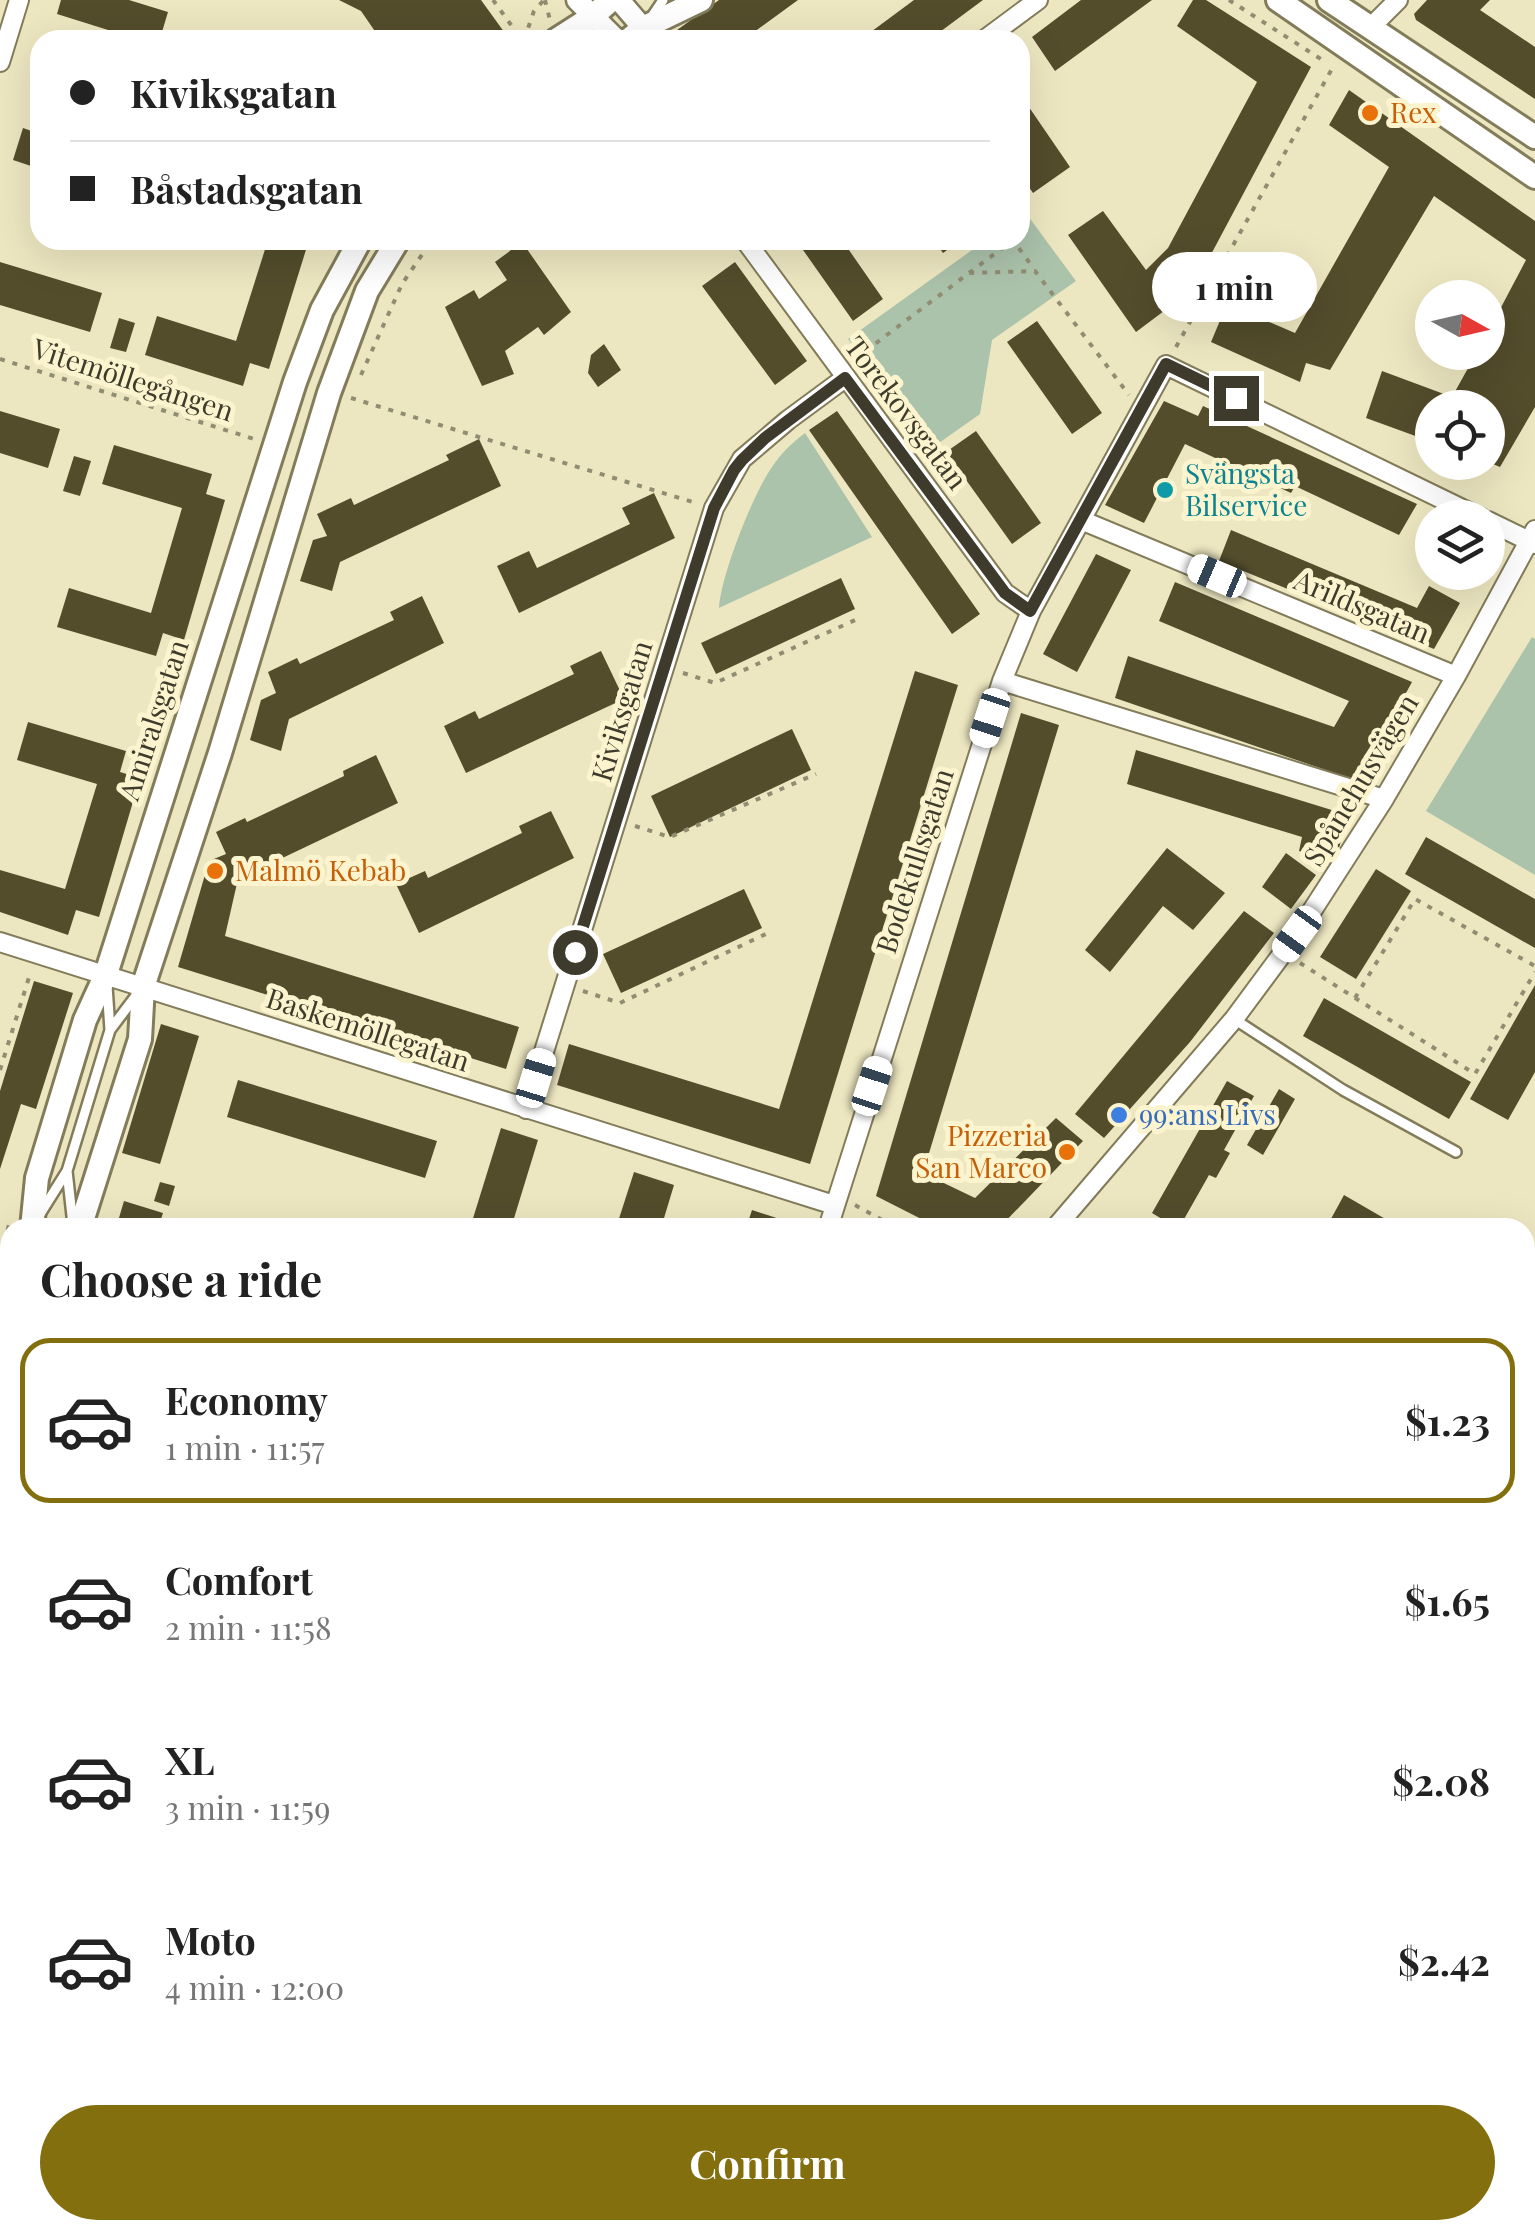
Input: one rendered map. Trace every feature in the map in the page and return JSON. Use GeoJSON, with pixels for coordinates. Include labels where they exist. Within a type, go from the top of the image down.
{"type":"FeatureCollection","features":[{"type":"Feature","properties":{"kind":"main road"},"geometry":{"type":"LineString","coordinates":[[556,30],[584,8],[610,0]]}},
{"type":"Feature","properties":{"kind":"main road"},"geometry":{"type":"LineString","coordinates":[[644,30],[701,0]]}},
{"type":"Feature","properties":{"kind":"main road"},"geometry":{"type":"LineString","coordinates":[[1278,0],[1535,177]]}},
{"type":"Feature","properties":{"kind":"main road"},"geometry":{"type":"LineString","coordinates":[[1330,0],[1535,137]]}},
{"type":"Feature","properties":{"kind":"main road","name":"Amiralsgatan"},"geometry":{"type":"LineString","coordinates":[[33,1218],[44,1155],[85,1020],[106,974],[295,382],[322,310],[355,250]]}},
{"type":"Feature","properties":{"kind":"main road"},"geometry":{"type":"LineString","coordinates":[[79,1218],[140,1039],[143,987],[220,754],[329,393],[367,291],[392,250]]}},
{"type":"Feature","properties":{"kind":"street"},"geometry":{"type":"LineString","coordinates":[[0,62],[19,0]]}},
{"type":"Feature","properties":{"kind":"street"},"geometry":{"type":"LineString","coordinates":[[619,0],[634,30]]}},
{"type":"Feature","properties":{"kind":"street"},"geometry":{"type":"LineString","coordinates":[[998,30],[1038,0]]}},
{"type":"Feature","properties":{"kind":"street"},"geometry":{"type":"LineString","coordinates":[[1370,27],[1398,0]]}},
{"type":"Feature","properties":{"kind":"street"},"geometry":{"type":"LineString","coordinates":[[584,8],[606,30]]}},
{"type":"Feature","properties":{"kind":"street","name":"Torekovsgatan"},"geometry":{"type":"LineString","coordinates":[[752,250],[1005,593],[1030,611]]}},
{"type":"Feature","properties":{"kind":"street"},"geometry":{"type":"LineString","coordinates":[[1166,364],[1445,500]]}},
{"type":"Feature","properties":{"kind":"street","name":"Bodekullsgatan"},"geometry":{"type":"LineString","coordinates":[[831,1218],[1002,681],[1030,611],[1166,364]]}},
{"type":"Feature","properties":{"kind":"street","name":"Kiviksgatan"},"geometry":{"type":"LineString","coordinates":[[526,1110],[714,508],[742,460],[842,374]]}},
{"type":"Feature","properties":{"kind":"street","name":"Arildsgatan"},"geometry":{"type":"LineString","coordinates":[[1081,520],[1456,676]]}},
{"type":"Feature","properties":{"kind":"street"},"geometry":{"type":"LineString","coordinates":[[1505,527],[1533,538]]}},
{"type":"Feature","properties":{"kind":"street","name":"Spånehusvägen"},"geometry":{"type":"LineString","coordinates":[[1064,1218],[1234,1019],[1283,953],[1384,799],[1533,538]]}},
{"type":"Feature","properties":{"kind":"street"},"geometry":{"type":"LineString","coordinates":[[1002,681],[1384,799]]}},
{"type":"Feature","properties":{"kind":"street","name":"Baskemöllegatan"},"geometry":{"type":"LineString","coordinates":[[0,942],[526,1110],[836,1200]]}},
{"type":"Feature","properties":{"kind":"lane"},"geometry":{"type":"LineString","coordinates":[[639,30],[663,0]]}},
{"type":"Feature","properties":{"kind":"lane"},"geometry":{"type":"LineString","coordinates":[[106,974],[110,1030]]}},
{"type":"Feature","properties":{"kind":"lane"},"geometry":{"type":"LineString","coordinates":[[38,1218],[67,1171],[110,1030],[143,987]]}},
{"type":"Feature","properties":{"kind":"lane"},"geometry":{"type":"LineString","coordinates":[[1234,1019],[1343,1090],[1456,1152]]}},
{"type":"Feature","properties":{"kind":"lane"},"geometry":{"type":"LineString","coordinates":[[67,1171],[74,1218]]}},
{"type":"Feature","properties":{"kind":"path"},"geometry":{"type":"LineString","coordinates":[[493,0],[516,30]]}},
{"type":"Feature","properties":{"kind":"path"},"geometry":{"type":"LineString","coordinates":[[527,30],[534,10],[554,0]]}},
{"type":"Feature","properties":{"kind":"path"},"geometry":{"type":"LineString","coordinates":[[545,2],[553,30]]}},
{"type":"Feature","properties":{"kind":"path"},"geometry":{"type":"LineString","coordinates":[[1166,364],[1333,67]]}},
{"type":"Feature","properties":{"kind":"path"},"geometry":{"type":"LineString","coordinates":[[842,374],[999,250]]}},
{"type":"Feature","properties":{"kind":"path"},"geometry":{"type":"LineString","coordinates":[[1020,250],[1141,411]]}},
{"type":"Feature","properties":{"kind":"path"},"geometry":{"type":"LineString","coordinates":[[969,272],[1035,270]]}},
{"type":"Feature","properties":{"kind":"path","name":"Vitemöllegången"},"geometry":{"type":"LineString","coordinates":[[0,359],[254,439]]}},
{"type":"Feature","properties":{"kind":"path"},"geometry":{"type":"LineString","coordinates":[[329,393],[714,508]]}},
{"type":"Feature","properties":{"kind":"path"},"geometry":{"type":"LineString","coordinates":[[664,666],[714,684],[862,617]]}},
{"type":"Feature","properties":{"kind":"path"},"geometry":{"type":"LineString","coordinates":[[616,821],[670,836],[816,774]]}},
{"type":"Feature","properties":{"kind":"path"},"geometry":{"type":"LineString","coordinates":[[1283,953],[1475,1074],[1535,969],[1415,899],[1355,998]]}},
{"type":"Feature","properties":{"kind":"path"},"geometry":{"type":"LineString","coordinates":[[565,985],[620,1003],[770,932]]}},
{"type":"Feature","properties":{"kind":"path"},"geometry":{"type":"LineString","coordinates":[[0,1070],[31,971]]}},
{"type":"Feature","properties":{"kind":"path"},"geometry":{"type":"LineString","coordinates":[[836,1200],[876,1218]]}},
{"type":"Feature","properties":{"kind":"green space"},"geometry":{"type":"Polygon","coordinates":[[[1030,219],[1076,281],[992,340],[980,414],[929,450],[848,339],[972,250],[1030,250],[1030,219]]]}},
{"type":"Feature","properties":{"kind":"green space"},"geometry":{"type":"Polygon","coordinates":[[[805,433],[872,537],[719,608],[739,535],[764,479],[779,457],[805,433]]]}},
{"type":"Feature","properties":{"kind":"green space"},"geometry":{"type":"Polygon","coordinates":[[[1532,637],[1535,639],[1535,875],[1426,811],[1532,637]]]}},
{"type":"Feature","properties":{"kind":"building"},"geometry":{"type":"Polygon","coordinates":[[[61,0],[129,0],[168,12],[163,30],[108,30],[57,14],[61,0]]]}},
{"type":"Feature","properties":{"kind":"building"},"geometry":{"type":"Polygon","coordinates":[[[339,0],[481,0],[503,30],[374,30],[361,11],[339,0]]]}},
{"type":"Feature","properties":{"kind":"building"},"geometry":{"type":"Polygon","coordinates":[[[719,0],[798,0],[757,30],[677,30],[719,0]]]}},
{"type":"Feature","properties":{"kind":"building"},"geometry":{"type":"Polygon","coordinates":[[[914,0],[983,0],[942,30],[874,30],[914,0]]]}},
{"type":"Feature","properties":{"kind":"building"},"geometry":{"type":"Polygon","coordinates":[[[1081,0],[1152,0],[1055,71],[1032,37],[1081,0]]]}},
{"type":"Feature","properties":{"kind":"building"},"geometry":{"type":"Polygon","coordinates":[[[1193,0],[1206,0],[1311,67],[1192,290],[1136,332],[1068,235],[1103,211],[1146,270],[1168,248],[1257,82],[1177,26],[1193,0]]]}},
{"type":"Feature","properties":{"kind":"building"},"geometry":{"type":"Polygon","coordinates":[[[1427,0],[1490,0],[1480,10],[1535,47],[1535,99],[1416,20],[1414,14],[1427,0]]]}},
{"type":"Feature","properties":{"kind":"building"},"geometry":{"type":"Polygon","coordinates":[[[1349,90],[1535,221],[1535,407],[1505,458],[1505,390],[1456,390],[1467,370],[1505,370],[1505,300],[1526,260],[1434,196],[1330,370],[1306,363],[1300,382],[1211,342],[1227,304],[1295,333],[1389,167],[1329,125],[1349,90]]]}},
{"type":"Feature","properties":{"kind":"building"},"geometry":{"type":"Polygon","coordinates":[[[1030,109],[1070,167],[1033,193],[1030,189],[1030,109]]]}},
{"type":"Feature","properties":{"kind":"building"},"geometry":{"type":"Polygon","coordinates":[[[23,128],[30,130],[30,166],[13,160],[23,128]]]}},
{"type":"Feature","properties":{"kind":"building"},"geometry":{"type":"Polygon","coordinates":[[[265,250],[306,250],[269,369],[250,363],[243,386],[145,355],[157,316],[236,341],[265,250]]]}},
{"type":"Feature","properties":{"kind":"building"},"geometry":{"type":"Polygon","coordinates":[[[511,250],[528,250],[571,312],[544,335],[538,327],[505,351],[514,374],[482,386],[445,307],[474,290],[479,299],[507,280],[495,262],[511,250]]]}},
{"type":"Feature","properties":{"kind":"building"},"geometry":{"type":"Polygon","coordinates":[[[803,250],[849,250],[883,299],[853,321],[803,250]]]}},
{"type":"Feature","properties":{"kind":"building"},"geometry":{"type":"Polygon","coordinates":[[[0,262],[102,293],[90,332],[0,305],[0,262]]]}},
{"type":"Feature","properties":{"kind":"building"},"geometry":{"type":"Polygon","coordinates":[[[735,262],[807,361],[775,385],[702,286],[735,262]]]}},
{"type":"Feature","properties":{"kind":"building"},"geometry":{"type":"Polygon","coordinates":[[[119,318],[135,323],[126,352],[110,348],[119,318]]]}},
{"type":"Feature","properties":{"kind":"building"},"geometry":{"type":"Polygon","coordinates":[[[1037,321],[1102,413],[1072,434],[1007,342],[1037,321]]]}},
{"type":"Feature","properties":{"kind":"building"},"geometry":{"type":"Polygon","coordinates":[[[604,344],[621,370],[598,387],[588,373],[591,355],[604,344]]]}},
{"type":"Feature","properties":{"kind":"building"},"geometry":{"type":"Polygon","coordinates":[[[1382,371],[1433,390],[1415,390],[1415,436],[1366,418],[1382,371]]]}},
{"type":"Feature","properties":{"kind":"building"},"geometry":{"type":"Polygon","coordinates":[[[1164,401],[1198,416],[1203,406],[1415,503],[1415,507],[1399,535],[1295,486],[1291,493],[1185,444],[1144,523],[1105,505],[1164,401]]]}},
{"type":"Feature","properties":{"kind":"building"},"geometry":{"type":"Polygon","coordinates":[[[0,411],[60,429],[48,468],[0,453],[0,411]]]}},
{"type":"Feature","properties":{"kind":"building"},"geometry":{"type":"Polygon","coordinates":[[[837,411],[980,614],[952,634],[809,430],[837,411]]]}},
{"type":"Feature","properties":{"kind":"building"},"geometry":{"type":"Polygon","coordinates":[[[976,431],[1041,523],[1012,544],[946,452],[976,431]]]}},
{"type":"Feature","properties":{"kind":"building"},"geometry":{"type":"Polygon","coordinates":[[[479,439],[501,486],[340,562],[332,591],[300,581],[313,540],[327,536],[317,514],[351,498],[354,505],[449,460],[446,455],[479,439]]]}},
{"type":"Feature","properties":{"kind":"building"},"geometry":{"type":"Polygon","coordinates":[[[114,445],[212,474],[206,494],[225,500],[184,640],[163,633],[156,656],[57,627],[69,588],[151,613],[182,508],[102,484],[114,445]]]}},
{"type":"Feature","properties":{"kind":"building"},"geometry":{"type":"Polygon","coordinates":[[[74,456],[91,461],[80,496],[63,491],[74,456]]]}},
{"type":"Feature","properties":{"kind":"building"},"geometry":{"type":"Polygon","coordinates":[[[654,493],[675,538],[519,613],[497,566],[529,551],[537,568],[630,524],[622,508],[654,493]]]}},
{"type":"Feature","properties":{"kind":"building"},"geometry":{"type":"Polygon","coordinates":[[[1231,530],[1417,608],[1427,590],[1436,590],[1460,603],[1434,649],[1219,561],[1231,530]]]}},
{"type":"Feature","properties":{"kind":"building"},"geometry":{"type":"Polygon","coordinates":[[[1096,554],[1131,570],[1077,672],[1043,654],[1096,554]]]}},
{"type":"Feature","properties":{"kind":"building"},"geometry":{"type":"Polygon","coordinates":[[[841,578],[855,609],[716,674],[701,643],[841,578]]]}},
{"type":"Feature","properties":{"kind":"building"},"geometry":{"type":"Polygon","coordinates":[[[1175,582],[1412,682],[1358,781],[1115,698],[1128,656],[1334,727],[1349,701],[1159,621],[1175,582]]]}},
{"type":"Feature","properties":{"kind":"building"},"geometry":{"type":"Polygon","coordinates":[[[422,596],[444,643],[289,719],[281,751],[250,740],[261,700],[276,693],[268,672],[297,658],[300,664],[394,620],[390,612],[422,596]]]}},
{"type":"Feature","properties":{"kind":"building"},"geometry":{"type":"Polygon","coordinates":[[[601,651],[624,699],[466,773],[444,726],[475,711],[479,719],[574,674],[570,666],[601,651]]]}},
{"type":"Feature","properties":{"kind":"building"},"geometry":{"type":"Polygon","coordinates":[[[915,671],[958,685],[810,1164],[557,1085],[569,1044],[779,1109],[915,671]]]}},
{"type":"Feature","properties":{"kind":"building"},"geometry":{"type":"Polygon","coordinates":[[[1021,713],[1059,725],[923,1173],[975,1198],[1056,1118],[1083,1141],[1009,1218],[919,1218],[876,1196],[1021,713]]]}},
{"type":"Feature","properties":{"kind":"building"},"geometry":{"type":"Polygon","coordinates":[[[28,722],[126,751],[120,772],[140,778],[99,917],[76,910],[68,935],[0,912],[0,870],[65,889],[97,784],[17,760],[28,722]]]}},
{"type":"Feature","properties":{"kind":"building"},"geometry":{"type":"Polygon","coordinates":[[[792,729],[811,770],[670,837],[651,796],[792,729]]]}},
{"type":"Feature","properties":{"kind":"building"},"geometry":{"type":"Polygon","coordinates":[[[1136,750],[1348,815],[1339,848],[1331,846],[1327,860],[1299,851],[1302,837],[1127,784],[1136,750]]]}},
{"type":"Feature","properties":{"kind":"building"},"geometry":{"type":"Polygon","coordinates":[[[376,755],[398,803],[238,879],[225,936],[519,1027],[506,1069],[178,967],[209,861],[226,854],[216,832],[245,818],[247,822],[344,776],[343,771],[376,755]]]}},
{"type":"Feature","properties":{"kind":"building"},"geometry":{"type":"Polygon","coordinates":[[[551,811],[574,858],[419,933],[396,884],[425,871],[428,878],[522,833],[519,826],[551,811]]]}},
{"type":"Feature","properties":{"kind":"building"},"geometry":{"type":"Polygon","coordinates":[[[1426,837],[1535,899],[1535,948],[1405,874],[1426,837]]]}},
{"type":"Feature","properties":{"kind":"building"},"geometry":{"type":"Polygon","coordinates":[[[1167,848],[1225,893],[1193,930],[1163,906],[1110,972],[1085,950],[1167,848]]]}},
{"type":"Feature","properties":{"kind":"building"},"geometry":{"type":"Polygon","coordinates":[[[1286,853],[1316,875],[1291,909],[1262,887],[1286,853]]]}},
{"type":"Feature","properties":{"kind":"building"},"geometry":{"type":"Polygon","coordinates":[[[1376,869],[1411,891],[1356,979],[1320,957],[1376,869]]]}},
{"type":"Feature","properties":{"kind":"building"},"geometry":{"type":"Polygon","coordinates":[[[744,889],[762,928],[621,993],[603,954],[744,889]]]}},
{"type":"Feature","properties":{"kind":"building"},"geometry":{"type":"Polygon","coordinates":[[[1244,911],[1274,933],[1190,1042],[1104,1138],[1075,1114],[1244,911]]]}},
{"type":"Feature","properties":{"kind":"building"},"geometry":{"type":"Polygon","coordinates":[[[34,981],[73,993],[36,1109],[21,1104],[0,1169],[0,1091],[34,981]]]}},
{"type":"Feature","properties":{"kind":"building"},"geometry":{"type":"Polygon","coordinates":[[[1535,985],[1535,1072],[1508,1120],[1470,1099],[1535,985]]]}},
{"type":"Feature","properties":{"kind":"building"},"geometry":{"type":"Polygon","coordinates":[[[1324,998],[1471,1082],[1449,1119],[1303,1036],[1324,998]]]}},
{"type":"Feature","properties":{"kind":"building"},"geometry":{"type":"Polygon","coordinates":[[[161,1024],[199,1036],[160,1164],[122,1153],[161,1024]]]}},
{"type":"Feature","properties":{"kind":"building"},"geometry":{"type":"Polygon","coordinates":[[[238,1080],[437,1141],[425,1178],[227,1117],[238,1080]]]}},
{"type":"Feature","properties":{"kind":"building"},"geometry":{"type":"Polygon","coordinates":[[[1227,1081],[1254,1096],[1224,1150],[1230,1153],[1216,1178],[1209,1175],[1185,1218],[1160,1218],[1152,1213],[1227,1081]]]}},
{"type":"Feature","properties":{"kind":"building"},"geometry":{"type":"Polygon","coordinates":[[[1279,1089],[1295,1099],[1263,1155],[1247,1145],[1279,1089]]]}},
{"type":"Feature","properties":{"kind":"building"},"geometry":{"type":"Polygon","coordinates":[[[501,1128],[538,1140],[514,1218],[473,1218],[501,1128]]]}},
{"type":"Feature","properties":{"kind":"building"},"geometry":{"type":"Polygon","coordinates":[[[634,1172],[674,1185],[664,1218],[619,1218],[634,1172]]]}},
{"type":"Feature","properties":{"kind":"building"},"geometry":{"type":"Polygon","coordinates":[[[160,1182],[175,1186],[169,1206],[154,1201],[160,1182]]]}},
{"type":"Feature","properties":{"kind":"building"},"geometry":{"type":"Polygon","coordinates":[[[1344,1195],[1384,1218],[1331,1218],[1344,1195]]]}},
{"type":"Feature","properties":{"kind":"building"},"geometry":{"type":"Polygon","coordinates":[[[124,1201],[163,1213],[161,1218],[119,1218],[124,1201]]]}},
{"type":"Feature","properties":{"kind":"building"},"geometry":{"type":"Polygon","coordinates":[[[752,1210],[777,1218],[749,1218],[752,1210]]]}},
{"type":"Feature","properties":{"kind":"place","name":"Rex"},"geometry":{"type":"Point","coordinates":[1370,113]}},
{"type":"Feature","properties":{"kind":"place","name":"Svängsta Bilservice"},"geometry":{"type":"Point","coordinates":[1165,490]}},
{"type":"Feature","properties":{"kind":"place","name":"Malmö Kebab"},"geometry":{"type":"Point","coordinates":[215,871]}},
{"type":"Feature","properties":{"kind":"place","name":"99:ans Livs"},"geometry":{"type":"Point","coordinates":[1119,1115]}},
{"type":"Feature","properties":{"kind":"place","name":"Pizzeria San Marco"},"geometry":{"type":"Point","coordinates":[1067,1152]}},
{"type":"Feature","properties":{"kind":"route"},"geometry":{"type":"LineString","coordinates":[[575,952],[714,508],[734,470],[765,438],[845,378],[1005,593],[1030,611],[1166,364],[1236,398]]}}]}
